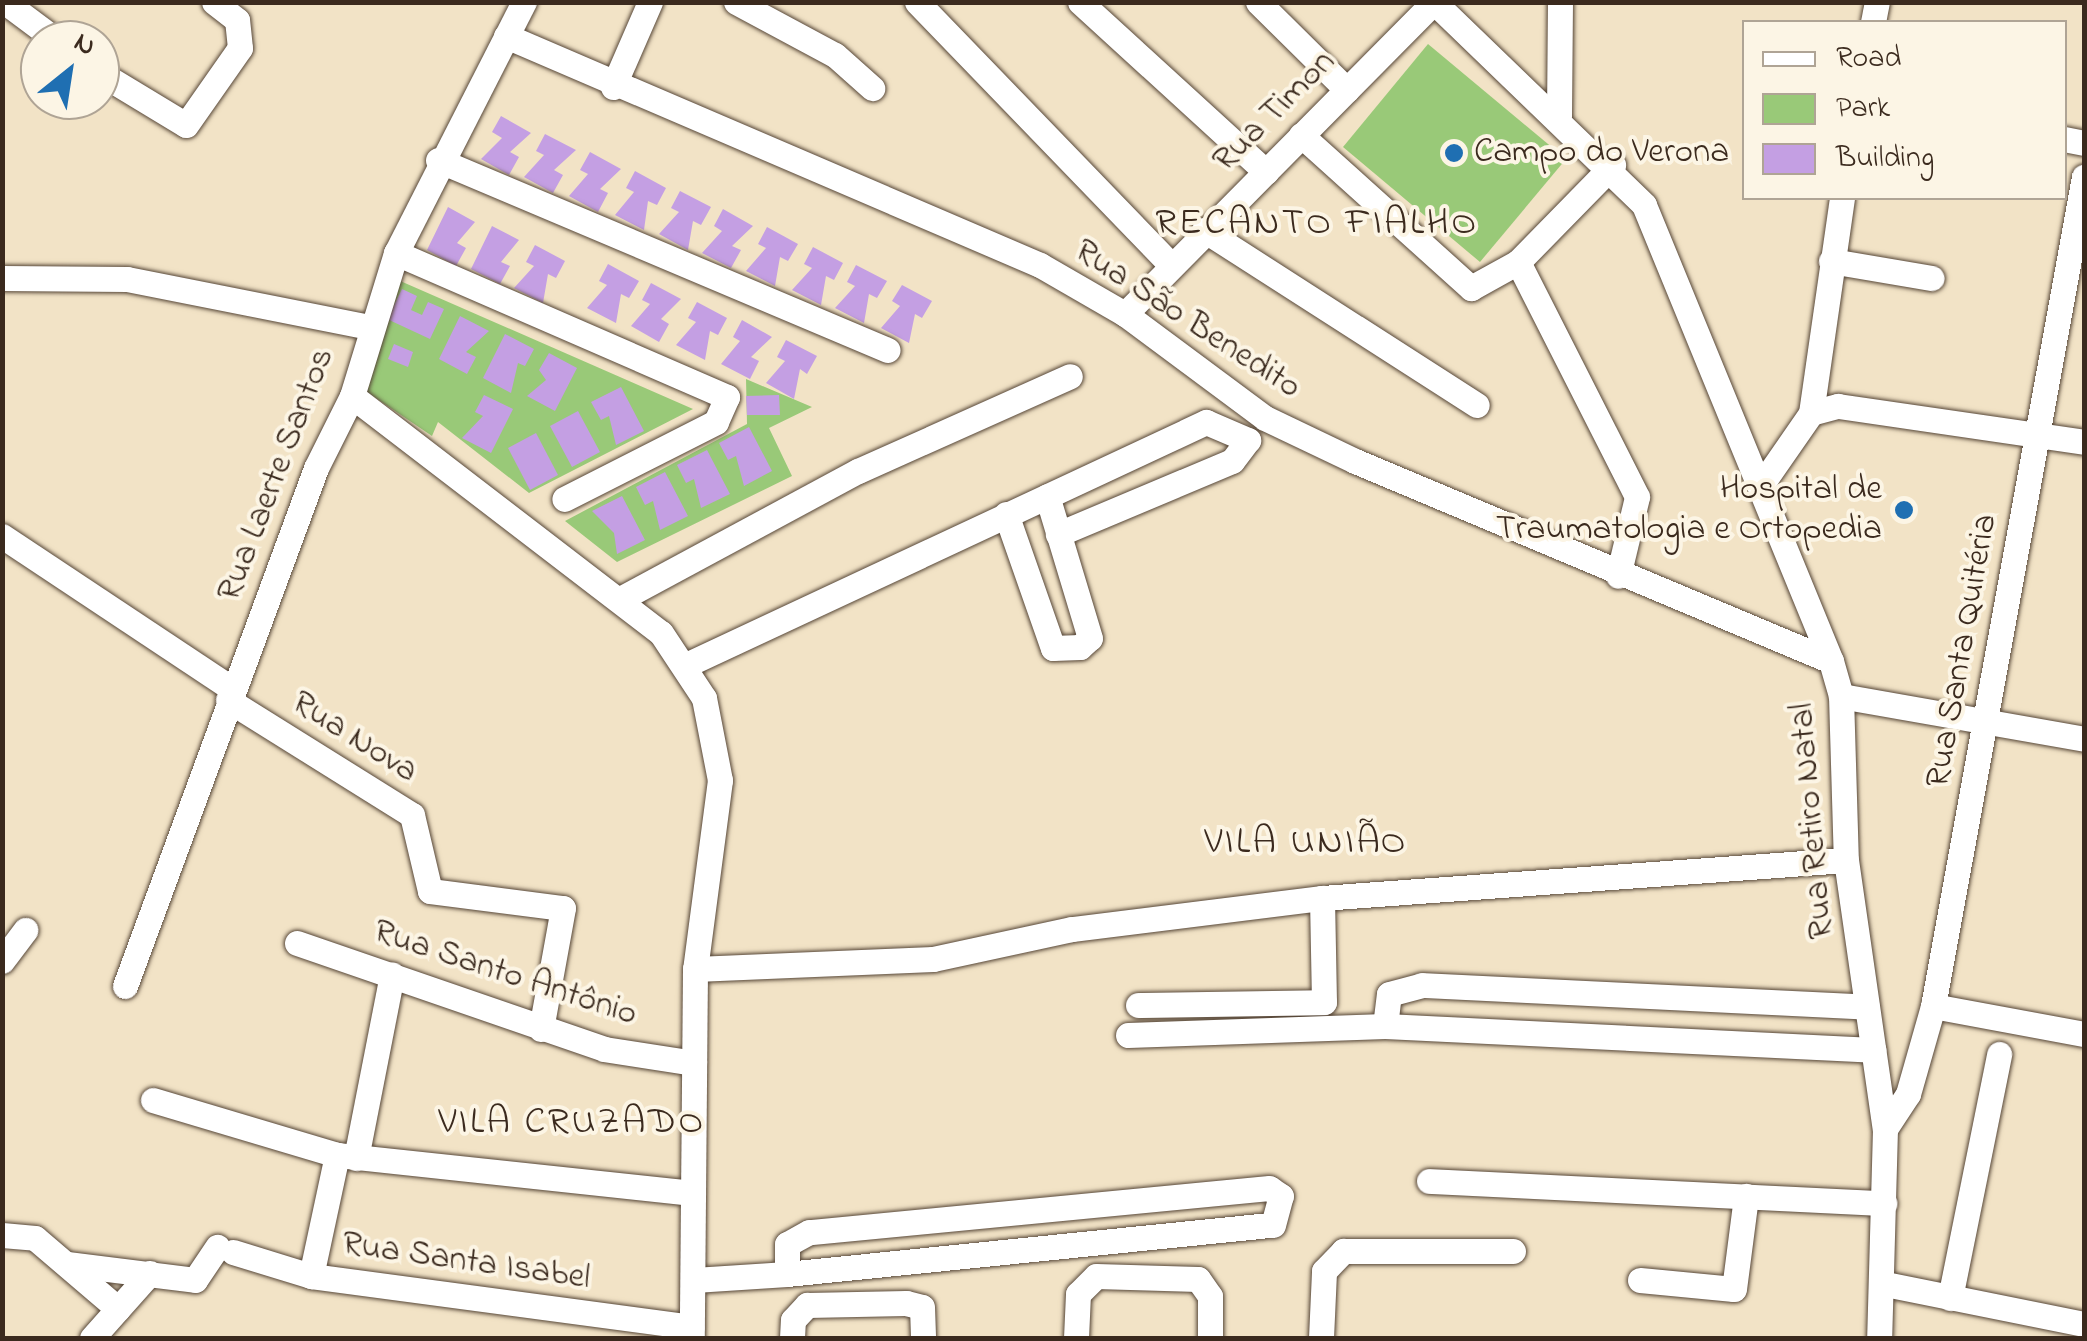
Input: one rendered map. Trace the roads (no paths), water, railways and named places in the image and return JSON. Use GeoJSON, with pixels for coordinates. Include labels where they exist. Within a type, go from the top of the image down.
{"type":"FeatureCollection","features":[{"type":"Feature","properties":{"kind":"street"},"geometry":{"type":"LineString","coordinates":[[5,2],[29,20]]}},
{"type":"Feature","properties":{"kind":"street"},"geometry":{"type":"LineString","coordinates":[[120,87],[177,126],[198,115],[240,48],[236,20],[214,2]]}},
{"type":"Feature","properties":{"kind":"street","name":"Rua Laerte Santos"},"geometry":{"type":"LineString","coordinates":[[125,986],[230,695],[352,396],[369,327],[396,253],[438,160],[524,2]]}},
{"type":"Feature","properties":{"kind":"street"},"geometry":{"type":"LineString","coordinates":[[613,87],[650,2]]}},
{"type":"Feature","properties":{"kind":"street"},"geometry":{"type":"LineString","coordinates":[[736,2],[835,55],[872,88]]}},
{"type":"Feature","properties":{"kind":"street"},"geometry":{"type":"LineString","coordinates":[[917,2],[1170,264]]}},
{"type":"Feature","properties":{"kind":"street"},"geometry":{"type":"LineString","coordinates":[[1080,2],[1266,172]]}},
{"type":"Feature","properties":{"kind":"street"},"geometry":{"type":"LineString","coordinates":[[1258,2],[1347,90]]}},
{"type":"Feature","properties":{"kind":"street","name":"Rua Timon"},"geometry":{"type":"LineString","coordinates":[[1125,314],[1170,264],[1434,2]]}},
{"type":"Feature","properties":{"kind":"street","name":"Rua Retiro Natal"},"geometry":{"type":"LineString","coordinates":[[1434,2],[1613,166],[1654,222],[1764,481],[1831,661],[1840,696],[1846,860],[1885,1129],[1886,1284],[1880,1338]]}},
{"type":"Feature","properties":{"kind":"street"},"geometry":{"type":"LineString","coordinates":[[1559,116],[1560,2]]}},
{"type":"Feature","properties":{"kind":"street","name":"Rua São Benedito"},"geometry":{"type":"LineString","coordinates":[[506,36],[613,87],[1040,265],[1125,314],[1265,418],[1618,576],[1831,661]]}},
{"type":"Feature","properties":{"kind":"street"},"geometry":{"type":"LineString","coordinates":[[1302,136],[1454,281],[1481,286],[1518,262],[1613,166]]}},
{"type":"Feature","properties":{"kind":"street"},"geometry":{"type":"LineString","coordinates":[[438,160],[887,350]]}},
{"type":"Feature","properties":{"kind":"street","name":"Rua Santa Quitéria"},"geometry":{"type":"LineString","coordinates":[[1885,1129],[1908,1094],[1933,1006],[2084,177]]}},
{"type":"Feature","properties":{"kind":"street"},"geometry":{"type":"LineString","coordinates":[[1764,481],[1811,414],[1842,200]]}},
{"type":"Feature","properties":{"kind":"street"},"geometry":{"type":"LineString","coordinates":[[1204,230],[1478,406]]}},
{"type":"Feature","properties":{"kind":"street"},"geometry":{"type":"LineString","coordinates":[[396,253],[727,397],[716,422],[564,499]]}},
{"type":"Feature","properties":{"kind":"street"},"geometry":{"type":"LineString","coordinates":[[1832,261],[1932,278]]}},
{"type":"Feature","properties":{"kind":"street"},"geometry":{"type":"LineString","coordinates":[[1518,262],[1636,497],[1618,576]]}},
{"type":"Feature","properties":{"kind":"street"},"geometry":{"type":"LineString","coordinates":[[2,278],[126,279],[369,327]]}},
{"type":"Feature","properties":{"kind":"street"},"geometry":{"type":"LineString","coordinates":[[620,599],[858,470],[1070,376]]}},
{"type":"Feature","properties":{"kind":"street"},"geometry":{"type":"LineString","coordinates":[[352,396],[620,599],[688,664],[720,780],[695,969],[692,1333]]}},
{"type":"Feature","properties":{"kind":"street"},"geometry":{"type":"LineString","coordinates":[[1811,414],[1866,404],[2084,442]]}},
{"type":"Feature","properties":{"kind":"street"},"geometry":{"type":"LineString","coordinates":[[688,664],[1206,422],[1248,440],[1232,461],[1058,534]]}},
{"type":"Feature","properties":{"kind":"street"},"geometry":{"type":"LineString","coordinates":[[1006,514],[1053,648],[1068,650],[1090,638],[1046,496]]}},
{"type":"Feature","properties":{"kind":"street"},"geometry":{"type":"LineString","coordinates":[[2,536],[230,695]]}},
{"type":"Feature","properties":{"kind":"street","name":"Rua Nova"},"geometry":{"type":"LineString","coordinates":[[230,695],[412,816],[430,892],[563,908],[541,1029]]}},
{"type":"Feature","properties":{"kind":"street"},"geometry":{"type":"LineString","coordinates":[[1840,696],[2084,740]]}},
{"type":"Feature","properties":{"kind":"street"},"geometry":{"type":"LineString","coordinates":[[695,969],[933,959],[1072,929],[1322,898],[1846,860]]}},
{"type":"Feature","properties":{"kind":"street"},"geometry":{"type":"LineString","coordinates":[[1138,1005],[1324,1002],[1322,898]]}},
{"type":"Feature","properties":{"kind":"street"},"geometry":{"type":"LineString","coordinates":[[2,961],[25,930]]}},
{"type":"Feature","properties":{"kind":"street","name":"Rua Santo Antônio"},"geometry":{"type":"LineString","coordinates":[[297,943],[541,1029],[694,1062]]}},
{"type":"Feature","properties":{"kind":"street"},"geometry":{"type":"LineString","coordinates":[[312,1276],[347,1157],[392,975]]}},
{"type":"Feature","properties":{"kind":"street"},"geometry":{"type":"LineString","coordinates":[[1385,1026],[1389,994],[1422,986],[1866,1007]]}},
{"type":"Feature","properties":{"kind":"street"},"geometry":{"type":"LineString","coordinates":[[1933,1006],[2084,1034]]}},
{"type":"Feature","properties":{"kind":"street"},"geometry":{"type":"LineString","coordinates":[[1128,1034],[1385,1026],[1873,1050]]}},
{"type":"Feature","properties":{"kind":"street"},"geometry":{"type":"LineString","coordinates":[[1950,1298],[2000,1054]]}},
{"type":"Feature","properties":{"kind":"street"},"geometry":{"type":"LineString","coordinates":[[153,1100],[347,1157],[692,1193]]}},
{"type":"Feature","properties":{"kind":"street"},"geometry":{"type":"LineString","coordinates":[[1429,1181],[1884,1203]]}},
{"type":"Feature","properties":{"kind":"street"},"geometry":{"type":"LineString","coordinates":[[694,1280],[787,1274],[1273,1225],[1281,1196],[1268,1188],[809,1232],[787,1244],[787,1274]]}},
{"type":"Feature","properties":{"kind":"street"},"geometry":{"type":"LineString","coordinates":[[1640,1280],[1734,1289],[1746,1196]]}},
{"type":"Feature","properties":{"kind":"street"},"geometry":{"type":"LineString","coordinates":[[2,1235],[26,1233],[118,1310]]}},
{"type":"Feature","properties":{"kind":"street","name":"Rua Santa Isabel"},"geometry":{"type":"LineString","coordinates":[[150,1272],[195,1280],[225,1250],[312,1276],[692,1333]]}},
{"type":"Feature","properties":{"kind":"street"},"geometry":{"type":"LineString","coordinates":[[1320,1338],[1324,1271],[1343,1251],[1514,1251]]}},
{"type":"Feature","properties":{"kind":"street"},"geometry":{"type":"LineString","coordinates":[[67,1264],[150,1272]]}},
{"type":"Feature","properties":{"kind":"street"},"geometry":{"type":"LineString","coordinates":[[92,1338],[150,1272]]}},
{"type":"Feature","properties":{"kind":"street"},"geometry":{"type":"LineString","coordinates":[[1076,1338],[1081,1286],[1114,1276],[1198,1280],[1210,1296],[1210,1338]]}},
{"type":"Feature","properties":{"kind":"street"},"geometry":{"type":"LineString","coordinates":[[1886,1284],[2078,1329]]}},
{"type":"Feature","properties":{"kind":"street"},"geometry":{"type":"LineString","coordinates":[[792,1338],[792,1320],[807,1305],[906,1303],[922,1307],[923,1338]]}},
{"type":"Feature","properties":{"kind":"place","name":"Campo do Verona"},"geometry":{"type":"Point","coordinates":[1454,153]}},
{"type":"Feature","properties":{"kind":"place","name":"Hospital de Traumatologia e Ortopedia"},"geometry":{"type":"Point","coordinates":[1904,510]}},
{"type":"Feature","properties":{"kind":"district","name":"RECANTO FIALHO"},"geometry":{"type":"Point","coordinates":[1317,225]}},
{"type":"Feature","properties":{"kind":"district","name":"VILA UNIÃO"},"geometry":{"type":"Point","coordinates":[1306,844]}},
{"type":"Feature","properties":{"kind":"district","name":"VILA CRUZADO"},"geometry":{"type":"Point","coordinates":[572,1124]}}]}
